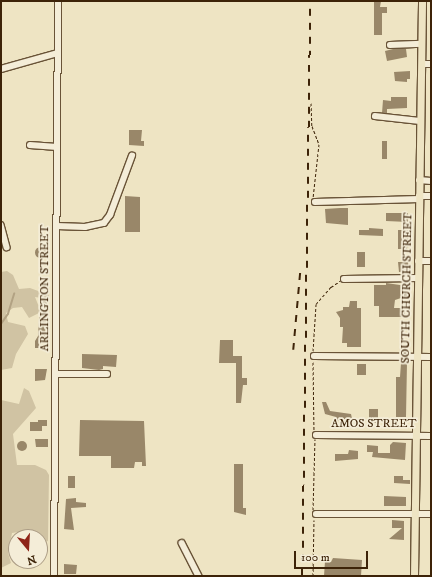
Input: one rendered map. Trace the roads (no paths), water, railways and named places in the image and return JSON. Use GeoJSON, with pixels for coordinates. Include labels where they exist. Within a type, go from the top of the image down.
{"type":"FeatureCollection","features":[{"type":"Feature","properties":{"kind":"main road","name":"SOUTH CHURCH STREET"},"geometry":{"type":"LineString","coordinates":[[414,576],[422,1]]}},
{"type":"Feature","properties":{"kind":"street","name":"ARLINGTON STREET"},"geometry":{"type":"LineString","coordinates":[[54,576],[58,1]]}},
{"type":"Feature","properties":{"kind":"street"},"geometry":{"type":"LineString","coordinates":[[390,45],[422,44]]}},
{"type":"Feature","properties":{"kind":"street"},"geometry":{"type":"LineString","coordinates":[[1,70],[58,53]]}},
{"type":"Feature","properties":{"kind":"street"},"geometry":{"type":"LineString","coordinates":[[422,64],[431,64]]}},
{"type":"Feature","properties":{"kind":"street"},"geometry":{"type":"LineString","coordinates":[[375,116],[420,121]]}},
{"type":"Feature","properties":{"kind":"street"},"geometry":{"type":"LineString","coordinates":[[30,145],[57,147]]}},
{"type":"Feature","properties":{"kind":"street"},"geometry":{"type":"LineString","coordinates":[[57,226],[85,227],[104,223],[110,215],[132,156]]}},
{"type":"Feature","properties":{"kind":"street"},"geometry":{"type":"LineString","coordinates":[[419,180],[431,181]]}},
{"type":"Feature","properties":{"kind":"street"},"geometry":{"type":"LineString","coordinates":[[315,202],[419,198],[431,196]]}},
{"type":"Feature","properties":{"kind":"street"},"geometry":{"type":"LineString","coordinates":[[1,225],[7,247]]}},
{"type":"Feature","properties":{"kind":"street"},"geometry":{"type":"LineString","coordinates":[[418,261],[431,261]]}},
{"type":"Feature","properties":{"kind":"street"},"geometry":{"type":"LineString","coordinates":[[344,279],[417,278]]}},
{"type":"Feature","properties":{"kind":"street"},"geometry":{"type":"LineString","coordinates":[[314,356],[431,358]]}},
{"type":"Feature","properties":{"kind":"street"},"geometry":{"type":"LineString","coordinates":[[56,374],[107,374]]}},
{"type":"Feature","properties":{"kind":"street","name":"AMOS STREET"},"geometry":{"type":"LineString","coordinates":[[316,435],[431,436]]}},
{"type":"Feature","properties":{"kind":"street"},"geometry":{"type":"LineString","coordinates":[[316,514],[431,514]]}},
{"type":"Feature","properties":{"kind":"street"},"geometry":{"type":"LineString","coordinates":[[182,543],[199,576]]}},
{"type":"Feature","properties":{"kind":"waterway"},"geometry":{"type":"LineString","coordinates":[[1,324],[8,314],[14,294]]}},
{"type":"Feature","properties":{"kind":"railway"},"geometry":{"type":"LineString","coordinates":[[302,576],[310,1]]}},
{"type":"Feature","properties":{"kind":"railway"},"geometry":{"type":"LineString","coordinates":[[293,350],[300,272]]}}]}
